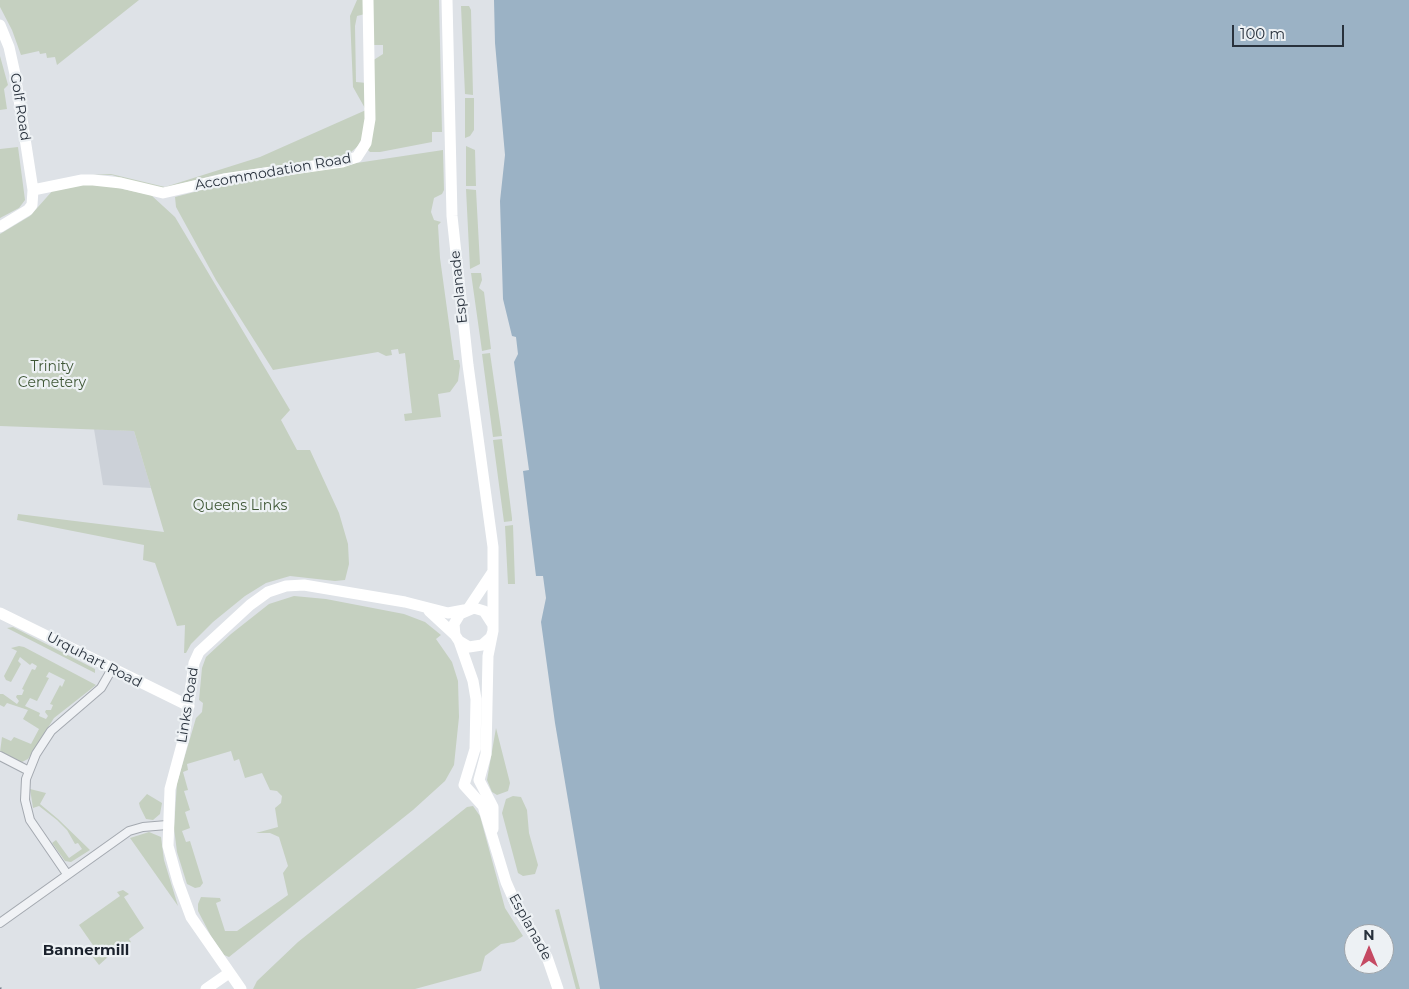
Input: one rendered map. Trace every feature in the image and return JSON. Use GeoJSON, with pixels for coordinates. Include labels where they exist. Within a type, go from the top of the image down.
{"type":"FeatureCollection","features":[{"type":"Feature","properties":{"kind":"street","name":"Accommodation Road"},"geometry":{"type":"LineString","coordinates":[[33,190],[82,180],[93,180],[121,183],[163,193],[224,179],[342,162],[357,157],[366,143],[370,120],[368,0]]}},
{"type":"Feature","properties":{"kind":"street","name":"Esplanade"},"geometry":{"type":"LineString","coordinates":[[447,0],[452,216],[459,292],[492,534],[493,628],[488,670],[486,748],[479,780],[492,807],[493,836]]}},
{"type":"Feature","properties":{"kind":"street","name":"Golf Road"},"geometry":{"type":"LineString","coordinates":[[0,25],[9,47],[15,74],[33,190]]}},
{"type":"Feature","properties":{"kind":"street"},"geometry":{"type":"LineString","coordinates":[[0,227],[28,210],[32,204],[33,190]]}},
{"type":"Feature","properties":{"kind":"street"},"geometry":{"type":"LineString","coordinates":[[466,610],[484,611],[493,628],[491,637],[482,646],[469,647],[457,638],[454,624],[492,573]]}},
{"type":"Feature","properties":{"kind":"street","name":"Links Road"},"geometry":{"type":"LineString","coordinates":[[236,987],[229,973],[200,933],[187,910],[171,860],[167,825],[171,783],[184,737],[194,663],[199,652],[237,615],[277,588],[304,585],[405,602],[448,614],[466,610]]}},
{"type":"Feature","properties":{"kind":"street","name":"Links Road"},"geometry":{"type":"LineString","coordinates":[[423,608],[439,618],[457,638]]}},
{"type":"Feature","properties":{"kind":"street","name":"Urquhart Road"},"geometry":{"type":"LineString","coordinates":[[0,612],[189,706]]}},
{"type":"Feature","properties":{"kind":"street","name":"Esplanade"},"geometry":{"type":"LineString","coordinates":[[457,638],[466,656],[476,699],[475,749],[471,766],[464,782],[465,789],[483,806],[512,896],[547,957],[558,989]]}},
{"type":"Feature","properties":{"kind":"street"},"geometry":{"type":"LineString","coordinates":[[67,874],[30,820],[25,795],[28,771],[51,731],[101,688],[112,669]]}},
{"type":"Feature","properties":{"kind":"street"},"geometry":{"type":"LineString","coordinates":[[0,756],[28,771]]}},
{"type":"Feature","properties":{"kind":"street"},"geometry":{"type":"LineString","coordinates":[[0,923],[67,874],[133,830],[167,825]]}},
{"type":"Feature","properties":{"kind":"street"},"geometry":{"type":"LineString","coordinates":[[206,989],[229,973]]}},
{"type":"Feature","properties":{"kind":"shaded area"},"geometry":{"type":"Polygon","coordinates":[[[94,429],[134,431],[151,488],[103,485],[94,429]]]}},
{"type":"Feature","properties":{"kind":"green space"},"geometry":{"type":"Polygon","coordinates":[[[0,0],[139,0],[57,65],[55,57],[47,58],[46,53],[40,54],[39,51],[21,55],[12,30],[0,7],[0,0]]]}},
{"type":"Feature","properties":{"kind":"green space"},"geometry":{"type":"Polygon","coordinates":[[[357,0],[365,0],[365,14],[357,16],[355,26],[356,82],[367,83],[367,110],[363,136],[358,146],[351,152],[342,156],[220,174],[163,188],[148,186],[112,175],[91,174],[111,174],[165,187],[260,157],[366,110],[353,87],[350,16],[357,0]]]}},
{"type":"Feature","properties":{"kind":"green space"},"geometry":{"type":"Polygon","coordinates":[[[371,0],[439,0],[442,132],[432,132],[432,142],[380,152],[370,152],[368,150],[372,61],[383,54],[383,45],[372,45],[371,0]]]}},
{"type":"Feature","properties":{"kind":"green space"},"geometry":{"type":"Polygon","coordinates":[[[461,6],[469,6],[471,10],[473,95],[465,94],[461,6]]]}},
{"type":"Feature","properties":{"kind":"green space"},"geometry":{"type":"Polygon","coordinates":[[[0,56],[8,85],[4,89],[7,109],[0,110],[0,56]]]}},
{"type":"Feature","properties":{"kind":"green space"},"geometry":{"type":"Polygon","coordinates":[[[465,98],[474,98],[474,130],[470,136],[465,138],[465,98]]]}},
{"type":"Feature","properties":{"kind":"green space"},"geometry":{"type":"Polygon","coordinates":[[[466,146],[475,150],[476,186],[466,186],[466,146]]]}},
{"type":"Feature","properties":{"kind":"green space"},"geometry":{"type":"Polygon","coordinates":[[[18,147],[25,200],[19,208],[0,218],[0,149],[18,147]]]}},
{"type":"Feature","properties":{"kind":"green space"},"geometry":{"type":"Polygon","coordinates":[[[443,150],[444,190],[442,194],[434,198],[431,212],[434,220],[441,222],[438,225],[440,258],[454,360],[459,360],[460,366],[458,381],[450,392],[438,394],[441,417],[405,421],[404,414],[412,413],[405,353],[399,354],[398,349],[391,350],[392,355],[386,356],[378,352],[273,370],[216,280],[176,207],[175,197],[237,181],[443,150]]]}},
{"type":"Feature","properties":{"kind":"green space","name":"Queens Links"},"geometry":{"type":"Polygon","coordinates":[[[86,181],[151,195],[175,217],[290,410],[281,420],[297,450],[310,450],[339,513],[348,544],[349,564],[345,580],[335,581],[290,576],[266,583],[245,596],[213,622],[191,644],[186,653],[184,653],[185,625],[177,626],[155,563],[143,560],[144,545],[17,520],[18,514],[164,532],[134,431],[0,426],[0,234],[30,216],[54,189],[86,181]]]}},
{"type":"Feature","properties":{"kind":"green space"},"geometry":{"type":"Polygon","coordinates":[[[466,189],[476,190],[480,264],[470,269],[466,189]]]}},
{"type":"Feature","properties":{"kind":"green space"},"geometry":{"type":"Polygon","coordinates":[[[471,273],[481,273],[482,280],[479,288],[484,292],[491,349],[482,351],[471,273]]]}},
{"type":"Feature","properties":{"kind":"green space"},"geometry":{"type":"Polygon","coordinates":[[[490,353],[502,436],[493,437],[482,354],[490,353]]]}},
{"type":"Feature","properties":{"kind":"green space"},"geometry":{"type":"Polygon","coordinates":[[[502,439],[512,518],[512,521],[504,522],[493,440],[502,439]]]}},
{"type":"Feature","properties":{"kind":"green space"},"geometry":{"type":"Polygon","coordinates":[[[513,525],[515,584],[508,584],[505,526],[513,525]]]}},
{"type":"Feature","properties":{"kind":"green space"},"geometry":{"type":"Polygon","coordinates":[[[294,596],[326,599],[404,614],[425,622],[441,635],[436,639],[452,662],[458,681],[459,717],[454,765],[445,781],[413,810],[229,957],[224,955],[211,936],[198,911],[198,904],[201,897],[220,898],[221,901],[216,903],[225,931],[237,931],[288,895],[283,873],[288,866],[279,837],[270,833],[256,833],[278,827],[275,808],[281,803],[282,796],[277,791],[270,790],[262,773],[245,778],[239,759],[234,761],[231,751],[187,764],[188,770],[183,772],[188,790],[184,791],[190,810],[185,812],[190,828],[182,831],[186,842],[190,841],[203,883],[200,887],[195,888],[187,884],[177,852],[174,828],[177,783],[196,718],[202,712],[203,703],[199,700],[202,668],[206,657],[231,634],[269,604],[294,596]]]}},
{"type":"Feature","properties":{"kind":"green space"},"geometry":{"type":"Polygon","coordinates":[[[13,627],[95,669],[95,673],[7,628],[13,627]]]}},
{"type":"Feature","properties":{"kind":"green space"},"geometry":{"type":"Polygon","coordinates":[[[24,647],[96,685],[54,718],[28,759],[20,763],[0,752],[2,737],[11,741],[14,737],[31,744],[39,729],[23,719],[28,710],[7,703],[4,707],[0,705],[0,694],[3,694],[17,704],[19,701],[16,697],[17,695],[22,695],[24,690],[22,689],[32,669],[35,670],[37,666],[32,663],[30,665],[20,657],[18,661],[21,664],[11,682],[6,680],[4,676],[17,651],[11,648],[24,647]],[[49,672],[46,677],[49,678],[37,701],[30,698],[25,706],[40,713],[39,716],[46,719],[48,716],[45,712],[46,710],[51,710],[53,705],[50,704],[60,685],[62,687],[65,680],[49,672]]]}},
{"type":"Feature","properties":{"kind":"green space"},"geometry":{"type":"Polygon","coordinates":[[[496,728],[510,783],[508,791],[497,795],[492,792],[487,780],[496,728]]]}},
{"type":"Feature","properties":{"kind":"green space"},"geometry":{"type":"Polygon","coordinates":[[[30,789],[46,793],[40,804],[90,850],[71,862],[65,861],[52,843],[56,840],[69,858],[82,849],[78,843],[75,844],[67,830],[57,820],[39,806],[33,808],[30,789]]]}},
{"type":"Feature","properties":{"kind":"green space"},"geometry":{"type":"Polygon","coordinates":[[[147,794],[162,803],[160,814],[153,820],[146,819],[139,803],[147,794]]]}},
{"type":"Feature","properties":{"kind":"green space"},"geometry":{"type":"Polygon","coordinates":[[[513,796],[521,797],[527,810],[529,833],[538,865],[535,874],[523,876],[518,873],[502,813],[506,799],[513,796]]]}},
{"type":"Feature","properties":{"kind":"green space"},"geometry":{"type":"Polygon","coordinates":[[[473,806],[480,816],[505,908],[523,936],[514,942],[501,944],[485,956],[481,971],[415,989],[253,989],[257,981],[298,942],[467,807],[473,806]]]}},
{"type":"Feature","properties":{"kind":"green space"},"geometry":{"type":"Polygon","coordinates":[[[149,832],[161,837],[164,860],[178,906],[130,838],[149,832]]]}},
{"type":"Feature","properties":{"kind":"green space"},"geometry":{"type":"Polygon","coordinates":[[[123,890],[129,894],[124,897],[144,928],[129,939],[131,942],[119,947],[99,965],[89,952],[95,948],[79,925],[120,896],[117,892],[123,890]]]}},
{"type":"Feature","properties":{"kind":"green space"},"geometry":{"type":"Polygon","coordinates":[[[559,909],[580,989],[576,989],[555,910],[559,909]]]}},
{"type":"Feature","properties":{"kind":"water"},"geometry":{"type":"Polygon","coordinates":[[[494,0],[1409,0],[1409,989],[600,989],[555,723],[541,622],[546,598],[543,576],[536,576],[523,471],[529,470],[514,362],[518,354],[516,337],[512,336],[503,299],[500,201],[505,155],[495,43],[494,0]]]}},
{"type":"Feature","properties":{"kind":"district","name":"Bannermill"},"geometry":{"type":"Point","coordinates":[86,951]}},
{"type":"Feature","properties":{"kind":"park label","name":"Trinity Cemetery"},"geometry":{"type":"Point","coordinates":[52,376]}}]}
